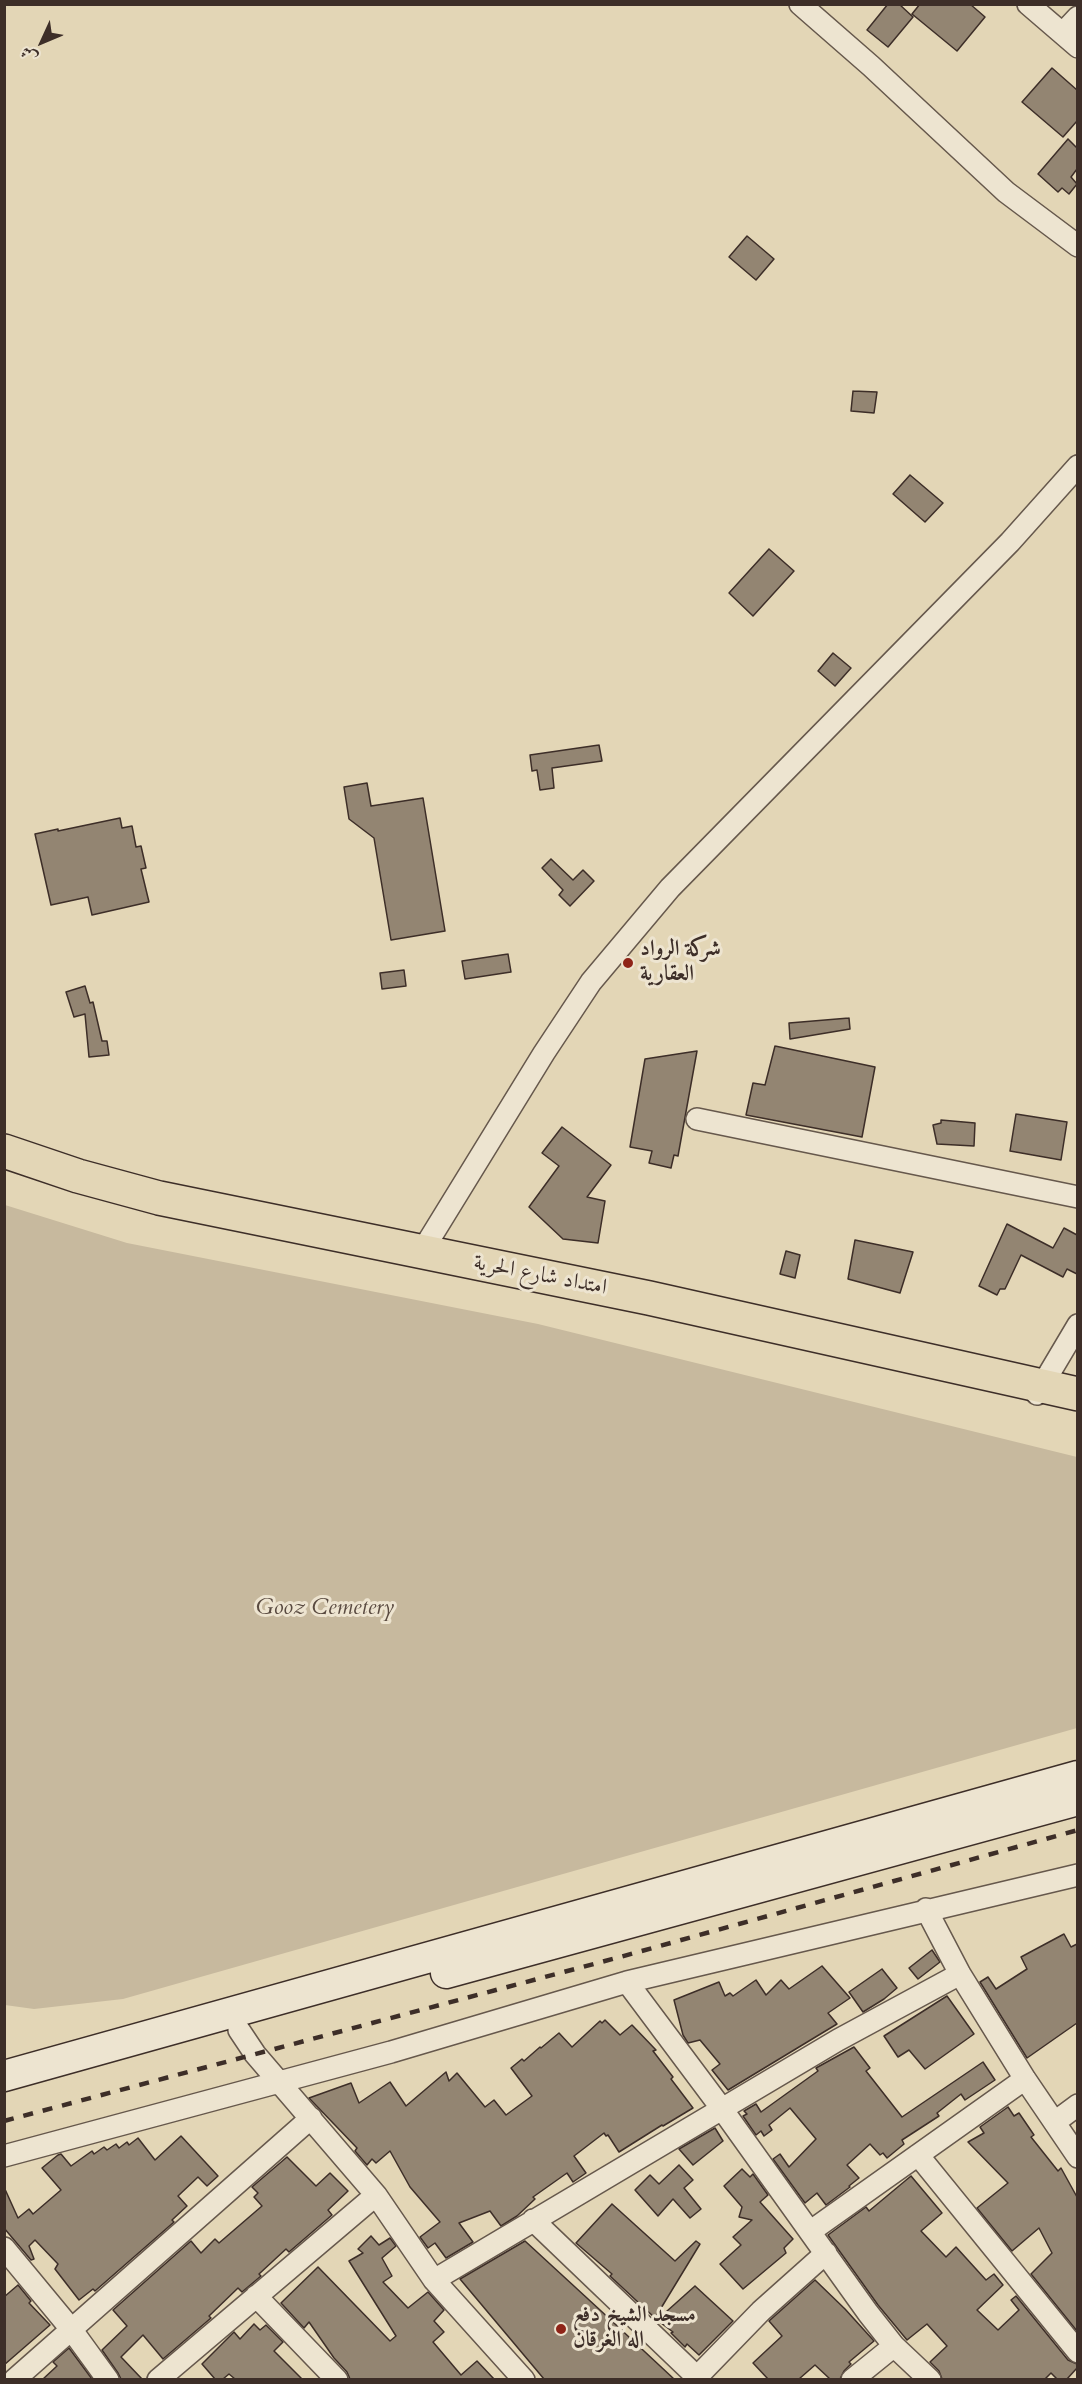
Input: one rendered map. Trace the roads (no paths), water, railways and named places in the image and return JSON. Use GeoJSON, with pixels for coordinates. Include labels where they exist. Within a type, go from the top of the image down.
{"type":"FeatureCollection","features":[{"type":"Feature","properties":{"kind":"main road","name":"امتداد شارع الحرية"},"geometry":{"type":"LineString","coordinates":[[4,1151],[78,1176],[159,1198],[649,1298],[1038,1393]]}},
{"type":"Feature","properties":{"kind":"main road"},"geometry":{"type":"LineString","coordinates":[[4,1167],[158,1212],[357,1255],[648,1311],[1076,1399]]}},
{"type":"Feature","properties":{"kind":"main road"},"geometry":{"type":"LineString","coordinates":[[4,2076],[1077,1776]]}},
{"type":"Feature","properties":{"kind":"main road"},"geometry":{"type":"LineString","coordinates":[[4,2098],[239,2030],[1077,1800]]}},
{"type":"Feature","properties":{"kind":"street"},"geometry":{"type":"LineString","coordinates":[[800,4],[1006,192],[1077,246]]}},
{"type":"Feature","properties":{"kind":"street"},"geometry":{"type":"LineString","coordinates":[[1029,4],[1070,40],[1077,17]]}},
{"type":"Feature","properties":{"kind":"street"},"geometry":{"type":"LineString","coordinates":[[421,1252],[544,1053],[598,974],[669,888],[1010,542],[1077,466]]}},
{"type":"Feature","properties":{"kind":"street"},"geometry":{"type":"LineString","coordinates":[[697,1119],[1077,1197]]}},
{"type":"Feature","properties":{"kind":"street"},"geometry":{"type":"LineString","coordinates":[[1038,1393],[1077,1325]]}},
{"type":"Feature","properties":{"kind":"street"},"geometry":{"type":"LineString","coordinates":[[4,2156],[280,2083],[627,1982],[1077,1875]]}},
{"type":"Feature","properties":{"kind":"street"},"geometry":{"type":"LineString","coordinates":[[926,1910],[960,1974],[1077,2157]]}},
{"type":"Feature","properties":{"kind":"street"},"geometry":{"type":"LineString","coordinates":[[434,2280],[878,2017],[960,1974]]}},
{"type":"Feature","properties":{"kind":"street"},"geometry":{"type":"LineString","coordinates":[[627,1982],[811,2231],[868,2313],[894,2346],[930,2379]]}},
{"type":"Feature","properties":{"kind":"street"},"geometry":{"type":"LineString","coordinates":[[239,2030],[255,2054],[376,2195],[434,2280],[524,2379]]}},
{"type":"Feature","properties":{"kind":"street"},"geometry":{"type":"LineString","coordinates":[[811,2231],[1025,2079]]}},
{"type":"Feature","properties":{"kind":"street"},"geometry":{"type":"LineString","coordinates":[[1055,2122],[1077,2105]]}},
{"type":"Feature","properties":{"kind":"street"},"geometry":{"type":"LineString","coordinates":[[14,2379],[310,2118]]}},
{"type":"Feature","properties":{"kind":"street"},"geometry":{"type":"LineString","coordinates":[[918,2155],[1077,2352]]}},
{"type":"Feature","properties":{"kind":"street"},"geometry":{"type":"LineString","coordinates":[[158,2379],[376,2195]]}},
{"type":"Feature","properties":{"kind":"street"},"geometry":{"type":"LineString","coordinates":[[533,2220],[696,2378],[761,2311],[826,2253]]}},
{"type":"Feature","properties":{"kind":"street"},"geometry":{"type":"LineString","coordinates":[[6,2251],[71,2329],[108,2379]]}},
{"type":"Feature","properties":{"kind":"street"},"geometry":{"type":"LineString","coordinates":[[256,2296],[336,2379]]}},
{"type":"Feature","properties":{"kind":"street"},"geometry":{"type":"LineString","coordinates":[[852,2379],[894,2346]]}},
{"type":"Feature","properties":{"kind":"railway"},"geometry":{"type":"LineString","coordinates":[[4,2121],[620,1957],[1078,1830]]}},
{"type":"Feature","properties":{"kind":"place","name":"شركة الرواد العقارية"},"geometry":{"type":"Point","coordinates":[628,963]}},
{"type":"Feature","properties":{"kind":"place","name":"مسجد الشيخ دفع اله الغرقان"},"geometry":{"type":"Point","coordinates":[561,2329]}},
{"type":"Feature","properties":{"kind":"park label","name":"Gooz Cemetery"},"geometry":{"type":"Point","coordinates":[325,1609]}}]}
